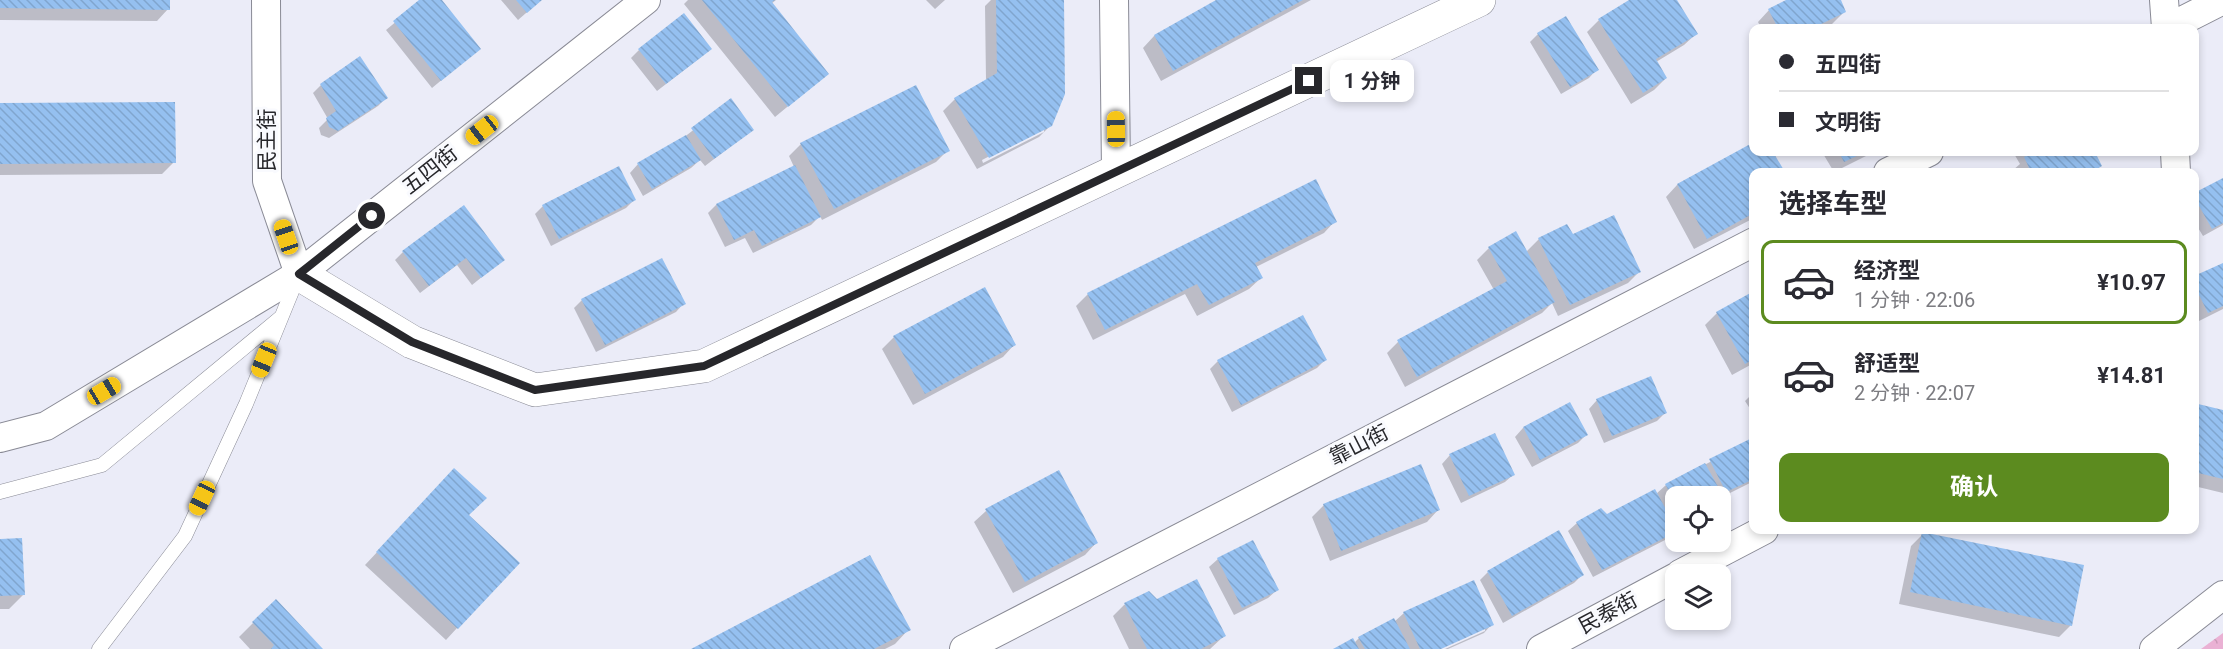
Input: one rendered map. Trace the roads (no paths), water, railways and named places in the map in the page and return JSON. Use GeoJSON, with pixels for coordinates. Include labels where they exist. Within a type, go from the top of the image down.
{"type":"FeatureCollection","features":[{"type":"Feature","properties":{"kind":"street","name":"民主街"},"geometry":{"type":"LineString","coordinates":[[266,0],[267,181],[299,274]]}},
{"type":"Feature","properties":{"kind":"street","name":"五四街"},"geometry":{"type":"LineString","coordinates":[[0,438],[46,426],[299,274],[646,0]]}},
{"type":"Feature","properties":{"kind":"street"},"geometry":{"type":"LineString","coordinates":[[1114,0],[1116,171]]}},
{"type":"Feature","properties":{"kind":"street"},"geometry":{"type":"LineString","coordinates":[[299,274],[412,342],[535,390],[704,366],[1479,0]]}},
{"type":"Feature","properties":{"kind":"street"},"geometry":{"type":"LineString","coordinates":[[2164,0],[2167,24]]}},
{"type":"Feature","properties":{"kind":"street"},"geometry":{"type":"LineString","coordinates":[[2175,24],[2223,0]]}},
{"type":"Feature","properties":{"kind":"street"},"geometry":{"type":"LineString","coordinates":[[1896,168],[1921,156]]}},
{"type":"Feature","properties":{"kind":"street","name":"靠山街"},"geometry":{"type":"LineString","coordinates":[[964,649],[1749,245]]}},
{"type":"Feature","properties":{"kind":"street"},"geometry":{"type":"LineString","coordinates":[[1699,564],[1756,534]]}},
{"type":"Feature","properties":{"kind":"street","name":"民泰街"},"geometry":{"type":"LineString","coordinates":[[1541,649],[1665,583]]}},
{"type":"Feature","properties":{"kind":"street"},"geometry":{"type":"LineString","coordinates":[[2154,649],[2223,595]]}},
{"type":"Feature","properties":{"kind":"lane"},"geometry":{"type":"LineString","coordinates":[[99,649],[184,536],[246,404],[299,274]]}},
{"type":"Feature","properties":{"kind":"lane"},"geometry":{"type":"LineString","coordinates":[[0,492],[102,465],[282,317]]}}]}
